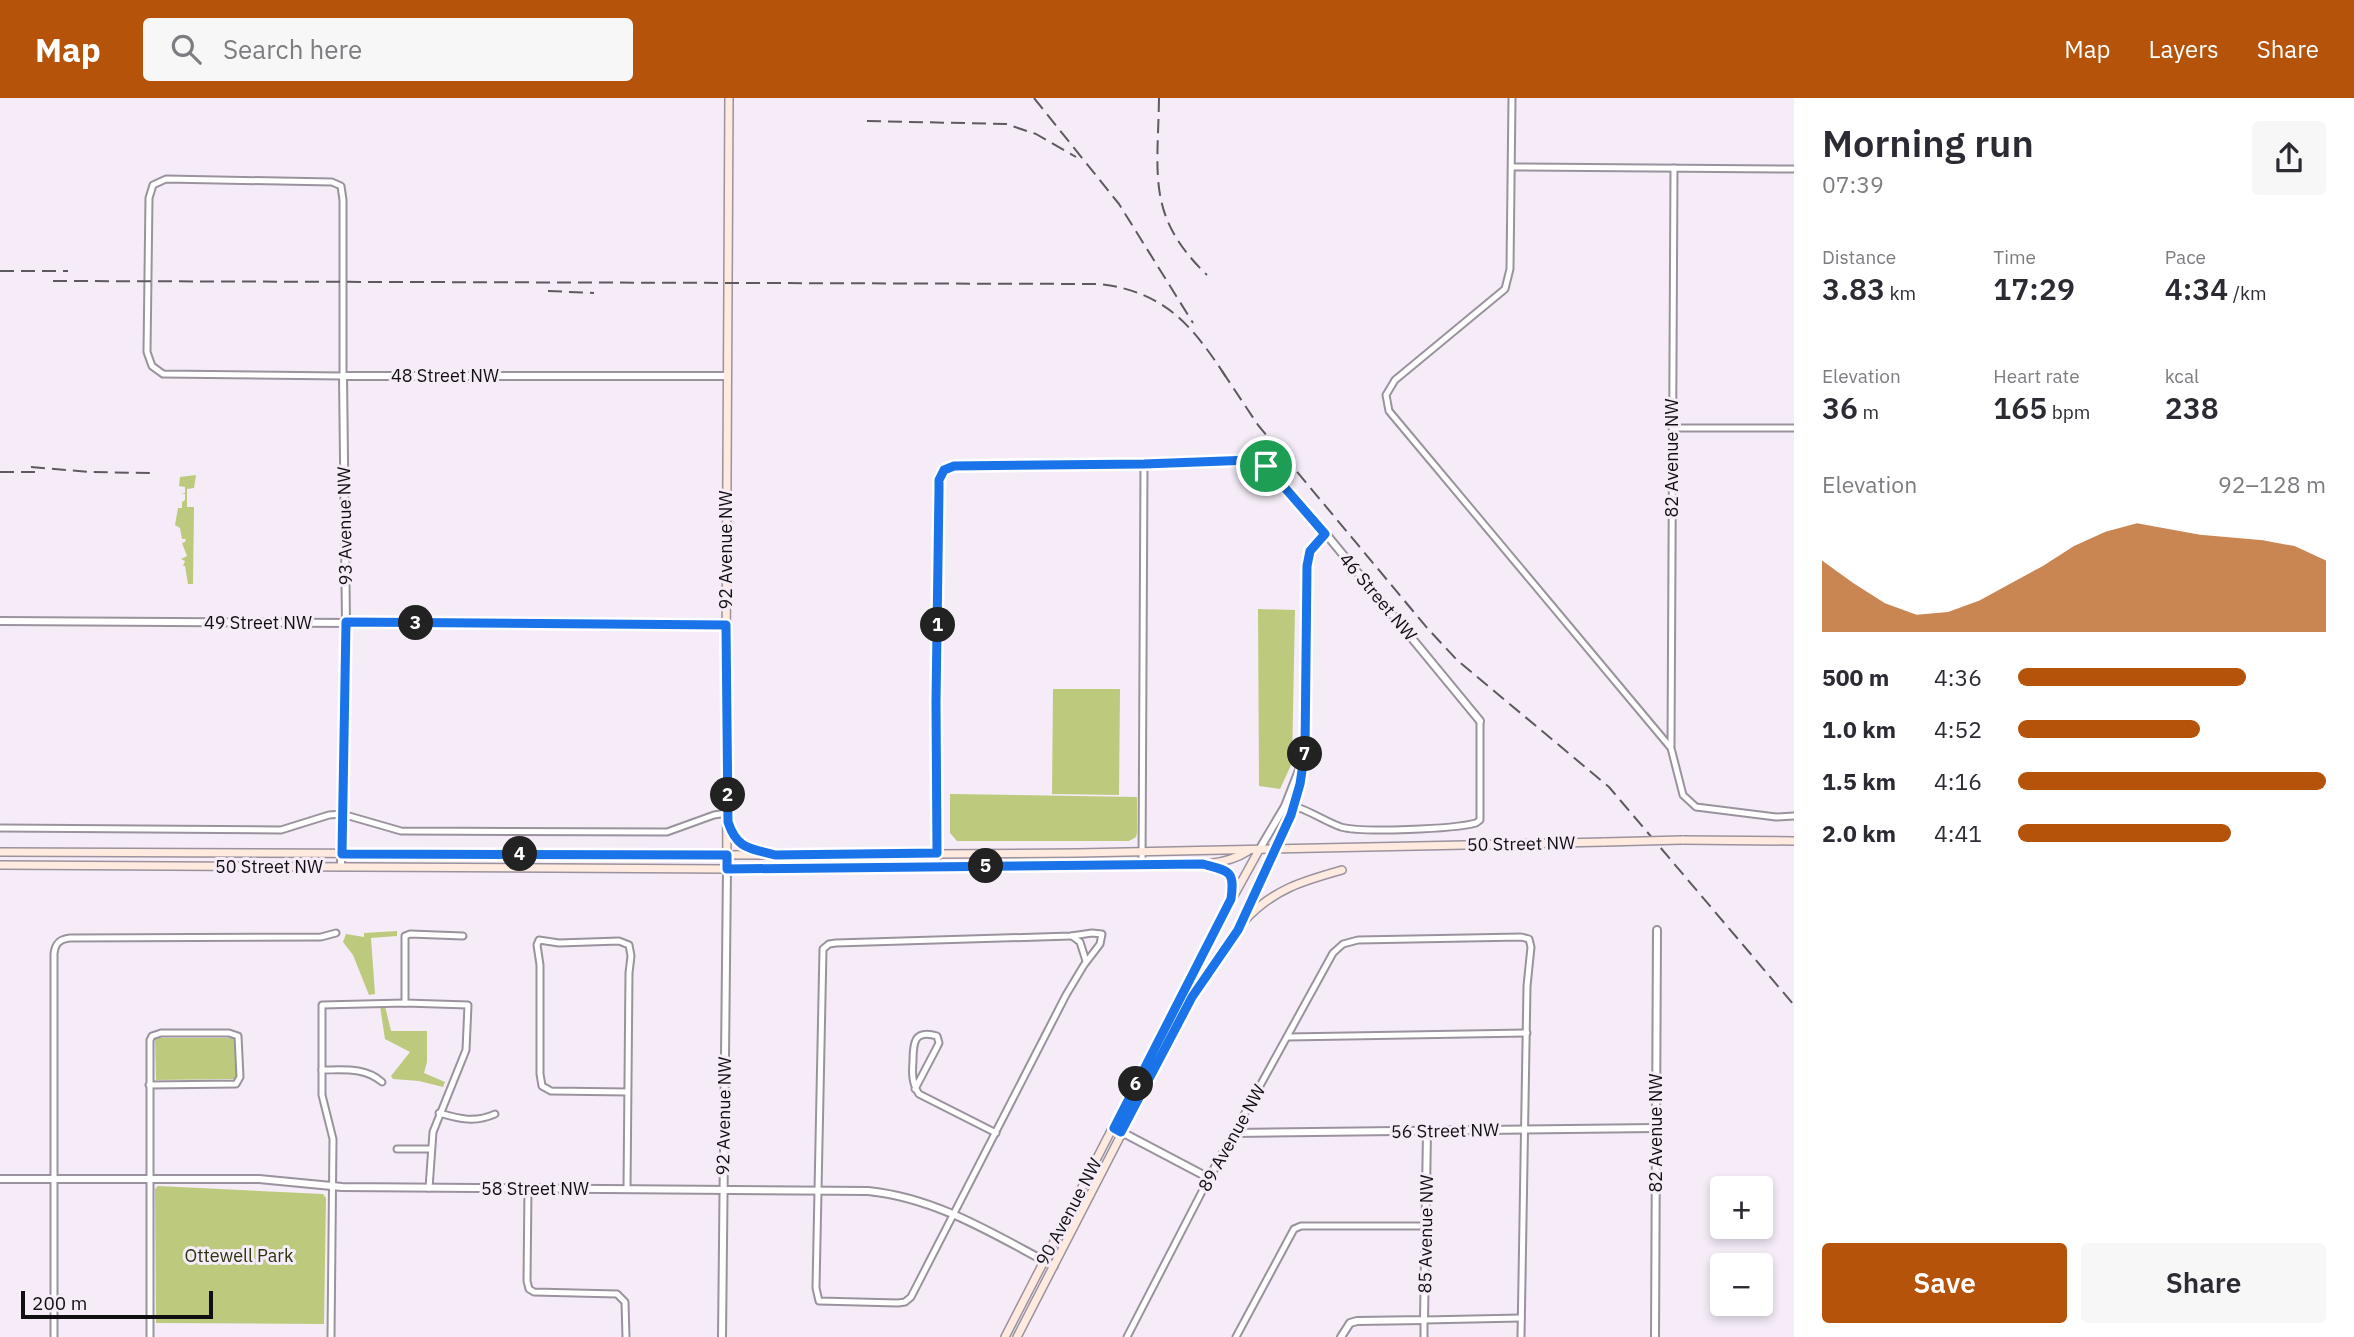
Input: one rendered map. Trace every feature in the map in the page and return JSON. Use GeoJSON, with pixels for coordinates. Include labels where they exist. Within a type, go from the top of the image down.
{"type":"FeatureCollection","features":[{"type":"Feature","properties":{"kind":"main road","name":"92 Avenue NW"},"geometry":{"type":"LineString","coordinates":[[727,869],[729,98]]}},
{"type":"Feature","properties":{"kind":"main road"},"geometry":{"type":"LineString","coordinates":[[728,817],[732,834],[739,844],[775,855]]}},
{"type":"Feature","properties":{"kind":"main road","name":"50 Street NW"},"geometry":{"type":"LineString","coordinates":[[0,852],[775,855],[1259,850],[1682,840],[1794,841]]}},
{"type":"Feature","properties":{"kind":"main road","name":"90 Avenue NW"},"geometry":{"type":"LineString","coordinates":[[1005,1337],[1043,1260],[1192,997],[1240,925],[1276,849]]}},
{"type":"Feature","properties":{"kind":"main road","name":"50 Street NW"},"geometry":{"type":"LineString","coordinates":[[0,865],[727,869],[1142,865],[1203,864],[1234,859],[1249,850]]}},
{"type":"Feature","properties":{"kind":"main road","name":"90 Avenue NW"},"geometry":{"type":"LineString","coordinates":[[1017,1337],[1231,899],[1259,850]]}},
{"type":"Feature","properties":{"kind":"main road"},"geometry":{"type":"LineString","coordinates":[[1203,864],[1222,869],[1231,875],[1231,899]]}},
{"type":"Feature","properties":{"kind":"main road"},"geometry":{"type":"LineString","coordinates":[[1240,925],[1263,904],[1291,886],[1342,870]]}},
{"type":"Feature","properties":{"kind":"street"},"geometry":{"type":"LineString","coordinates":[[1512,98],[1513,167],[1507,281],[1504,289],[1395,380],[1386,395],[1389,411],[1671,748],[1683,795],[1696,807],[1776,817],[1794,816]]}},
{"type":"Feature","properties":{"kind":"street"},"geometry":{"type":"LineString","coordinates":[[1513,167],[1794,169]]}},
{"type":"Feature","properties":{"kind":"street","name":"82 Avenue NW"},"geometry":{"type":"LineString","coordinates":[[1671,748],[1674,168]]}},
{"type":"Feature","properties":{"kind":"street","name":"93 Avenue NW"},"geometry":{"type":"LineString","coordinates":[[163,374],[152,366],[147,352],[149,198],[153,185],[166,180],[332,182],[341,186],[344,200],[346,622],[341,867]]}},
{"type":"Feature","properties":{"kind":"street","name":"48 Street NW"},"geometry":{"type":"LineString","coordinates":[[163,374],[727,376]]}},
{"type":"Feature","properties":{"kind":"street"},"geometry":{"type":"LineString","coordinates":[[1672,428],[1794,428]]}},
{"type":"Feature","properties":{"kind":"street","name":"46 Street NW"},"geometry":{"type":"LineString","coordinates":[[937,853],[939,480],[944,470],[954,466],[1251,460],[1266,466],[1480,720]]}},
{"type":"Feature","properties":{"kind":"street"},"geometry":{"type":"LineString","coordinates":[[1142,865],[1144,464]]}},
{"type":"Feature","properties":{"kind":"street","name":"90 Avenue NW"},"geometry":{"type":"LineString","coordinates":[[1276,849],[1305,751],[1307,566],[1310,551],[1325,534]]}},
{"type":"Feature","properties":{"kind":"street","name":"49 Street NW"},"geometry":{"type":"LineString","coordinates":[[0,621],[726,625]]}},
{"type":"Feature","properties":{"kind":"street"},"geometry":{"type":"LineString","coordinates":[[1290,805],[1351,829],[1416,829],[1476,823],[1480,820],[1480,720]]}},
{"type":"Feature","properties":{"kind":"street","name":"90 Avenue NW"},"geometry":{"type":"LineString","coordinates":[[1259,850],[1290,805]]}},
{"type":"Feature","properties":{"kind":"street","name":"50 Street NW"},"geometry":{"type":"LineString","coordinates":[[0,828],[281,830],[342,814],[401,831],[667,832],[714,815],[728,817]]}},
{"type":"Feature","properties":{"kind":"street"},"geometry":{"type":"LineString","coordinates":[[937,853],[937,867]]}},
{"type":"Feature","properties":{"kind":"street","name":"92 Avenue NW"},"geometry":{"type":"LineString","coordinates":[[722,1337],[727,869]]}},
{"type":"Feature","properties":{"kind":"street","name":"82 Avenue NW"},"geometry":{"type":"LineString","coordinates":[[1655,1337],[1657,930]]}},
{"type":"Feature","properties":{"kind":"street"},"geometry":{"type":"LineString","coordinates":[[54,1337],[54,954],[59,941],[70,938],[321,937],[336,933]]}},
{"type":"Feature","properties":{"kind":"street"},"geometry":{"type":"LineString","coordinates":[[1102,934],[1100,944],[1086,961],[1066,995],[911,1297],[905,1302],[819,1301],[816,1297],[821,954],[829,944],[1072,936],[1102,934]]}},
{"type":"Feature","properties":{"kind":"street"},"geometry":{"type":"LineString","coordinates":[[405,1003],[405,936],[463,936]]}},
{"type":"Feature","properties":{"kind":"street"},"geometry":{"type":"LineString","coordinates":[[1072,936],[1080,942],[1086,961]]}},
{"type":"Feature","properties":{"kind":"street","name":"89 Avenue NW"},"geometry":{"type":"LineString","coordinates":[[1127,1337],[1209,1178],[1333,953],[1343,944],[1358,940],[1529,939],[1531,947],[1527,986],[1527,1033]]}},
{"type":"Feature","properties":{"kind":"street"},"geometry":{"type":"LineString","coordinates":[[627,1189],[631,956],[629,945],[619,941],[559,943],[539,940],[540,1082],[546,1090],[551,1091],[628,1092]]}},
{"type":"Feature","properties":{"kind":"street"},"geometry":{"type":"LineString","coordinates":[[331,1337],[333,1133],[322,1095],[322,1006],[405,1003],[468,1005],[466,1050],[439,1113],[430,1149],[429,1188]]}},
{"type":"Feature","properties":{"kind":"street"},"geometry":{"type":"LineString","coordinates":[[149,1085],[236,1084],[240,1077],[239,1040],[236,1034],[161,1033],[152,1035],[149,1043],[149,1085],[149,1178],[150,1337]]}},
{"type":"Feature","properties":{"kind":"street"},"geometry":{"type":"LineString","coordinates":[[1288,1037],[1527,1033],[1521,1337]]}},
{"type":"Feature","properties":{"kind":"street"},"geometry":{"type":"LineString","coordinates":[[915,1089],[937,1048],[937,1036],[924,1034],[913,1043],[912,1075],[915,1089],[919,1094],[996,1133]]}},
{"type":"Feature","properties":{"kind":"street"},"geometry":{"type":"LineString","coordinates":[[322,1070],[359,1070],[382,1082]]}},
{"type":"Feature","properties":{"kind":"street"},"geometry":{"type":"LineString","coordinates":[[439,1113],[469,1121],[495,1114]]}},
{"type":"Feature","properties":{"kind":"street","name":"56 Street NW"},"geometry":{"type":"LineString","coordinates":[[1234,1133],[1656,1128]]}},
{"type":"Feature","properties":{"kind":"street"},"geometry":{"type":"LineString","coordinates":[[1117,1130],[1209,1178]]}},
{"type":"Feature","properties":{"kind":"street","name":"85 Avenue NW"},"geometry":{"type":"LineString","coordinates":[[1424,1337],[1427,1131]]}},
{"type":"Feature","properties":{"kind":"street"},"geometry":{"type":"LineString","coordinates":[[397,1149],[430,1149]]}},
{"type":"Feature","properties":{"kind":"street","name":"58 Street NW"},"geometry":{"type":"LineString","coordinates":[[0,1179],[259,1179],[332,1186],[429,1188],[867,1191],[915,1199],[953,1213],[1054,1266]]}},
{"type":"Feature","properties":{"kind":"street"},"geometry":{"type":"LineString","coordinates":[[528,1189],[529,1289],[534,1292],[611,1293],[622,1297],[626,1306],[626,1337]]}},
{"type":"Feature","properties":{"kind":"street"},"geometry":{"type":"LineString","coordinates":[[1236,1337],[1294,1229],[1301,1226],[1425,1226]]}},
{"type":"Feature","properties":{"kind":"street"},"geometry":{"type":"LineString","coordinates":[[1341,1337],[1350,1323],[1357,1321],[1521,1318]]}},
{"type":"Feature","properties":{"kind":"green space"},"geometry":{"type":"Polygon","coordinates":[[[196,475],[194,488],[187,489],[187,507],[194,507],[193,584],[188,584],[183,566],[185,561],[181,559],[187,556],[182,543],[186,539],[182,539],[180,528],[175,525],[178,508],[182,508],[182,502],[185,500],[185,494],[181,493],[185,493],[185,487],[179,486],[180,477],[196,475]]]}},
{"type":"Feature","properties":{"kind":"green space"},"geometry":{"type":"Polygon","coordinates":[[[1258,609],[1295,610],[1292,763],[1280,789],[1259,786],[1258,609]]]}},
{"type":"Feature","properties":{"kind":"green space"},"geometry":{"type":"Polygon","coordinates":[[[1053,689],[1120,689],[1119,795],[1052,794],[1053,689]]]}},
{"type":"Feature","properties":{"kind":"green space"},"geometry":{"type":"Polygon","coordinates":[[[950,794],[1137,797],[1137,833],[1136,837],[1129,841],[957,841],[950,833],[950,794]]]}},
{"type":"Feature","properties":{"kind":"green space"},"geometry":{"type":"Polygon","coordinates":[[[397,931],[397,936],[371,938],[375,994],[369,995],[353,955],[343,942],[346,934],[364,937],[364,933],[397,931]]]}},
{"type":"Feature","properties":{"kind":"green space"},"geometry":{"type":"Polygon","coordinates":[[[380,1006],[385,1006],[391,1031],[427,1031],[427,1062],[424,1073],[445,1082],[443,1087],[419,1081],[393,1079],[391,1076],[410,1052],[385,1039],[380,1006]]]}},
{"type":"Feature","properties":{"kind":"green space"},"geometry":{"type":"Polygon","coordinates":[[[155,1038],[236,1038],[236,1079],[156,1080],[155,1038]]]}},
{"type":"Feature","properties":{"kind":"green space","name":"Ottewell Park"},"geometry":{"type":"Polygon","coordinates":[[[158,1186],[323,1194],[326,1198],[324,1324],[156,1323],[155,1189],[158,1186]]]}},
{"type":"Feature","properties":{"kind":"railway"},"geometry":{"type":"LineString","coordinates":[[1034,98],[1119,204],[1193,323]]}},
{"type":"Feature","properties":{"kind":"railway"},"geometry":{"type":"LineString","coordinates":[[1159,98],[1158,172],[1165,213],[1187,254],[1207,275]]}},
{"type":"Feature","properties":{"kind":"railway"},"geometry":{"type":"LineString","coordinates":[[867,121],[1006,124],[1036,134],[1076,157]]}},
{"type":"Feature","properties":{"kind":"railway"},"geometry":{"type":"LineString","coordinates":[[0,271],[68,271]]}},
{"type":"Feature","properties":{"kind":"railway"},"geometry":{"type":"LineString","coordinates":[[53,281],[1100,284],[1142,295],[1175,314],[1201,342],[1226,377]]}},
{"type":"Feature","properties":{"kind":"railway"},"geometry":{"type":"LineString","coordinates":[[548,291],[594,293]]}},
{"type":"Feature","properties":{"kind":"railway"},"geometry":{"type":"LineString","coordinates":[[1222,371],[1258,425],[1428,629],[1457,660],[1609,787],[1794,1005]]}},
{"type":"Feature","properties":{"kind":"railway"},"geometry":{"type":"LineString","coordinates":[[31,467],[151,473]]}},
{"type":"Feature","properties":{"kind":"railway"},"geometry":{"type":"LineString","coordinates":[[0,472],[37,472]]}},
{"type":"Feature","properties":{"kind":"route"},"geometry":{"type":"LineString","coordinates":[[1251,460],[1266,466],[1325,534],[1310,551],[1307,566],[1305,751],[1300,784],[1280,842],[1240,925],[1192,997],[1121,1132],[1114,1128],[1231,899],[1231,875],[1222,869],[1203,864],[727,869],[727,855],[342,854],[346,622],[726,625],[728,822],[739,844],[775,855],[937,853],[939,480],[944,470],[954,466],[1251,460]]}}]}
